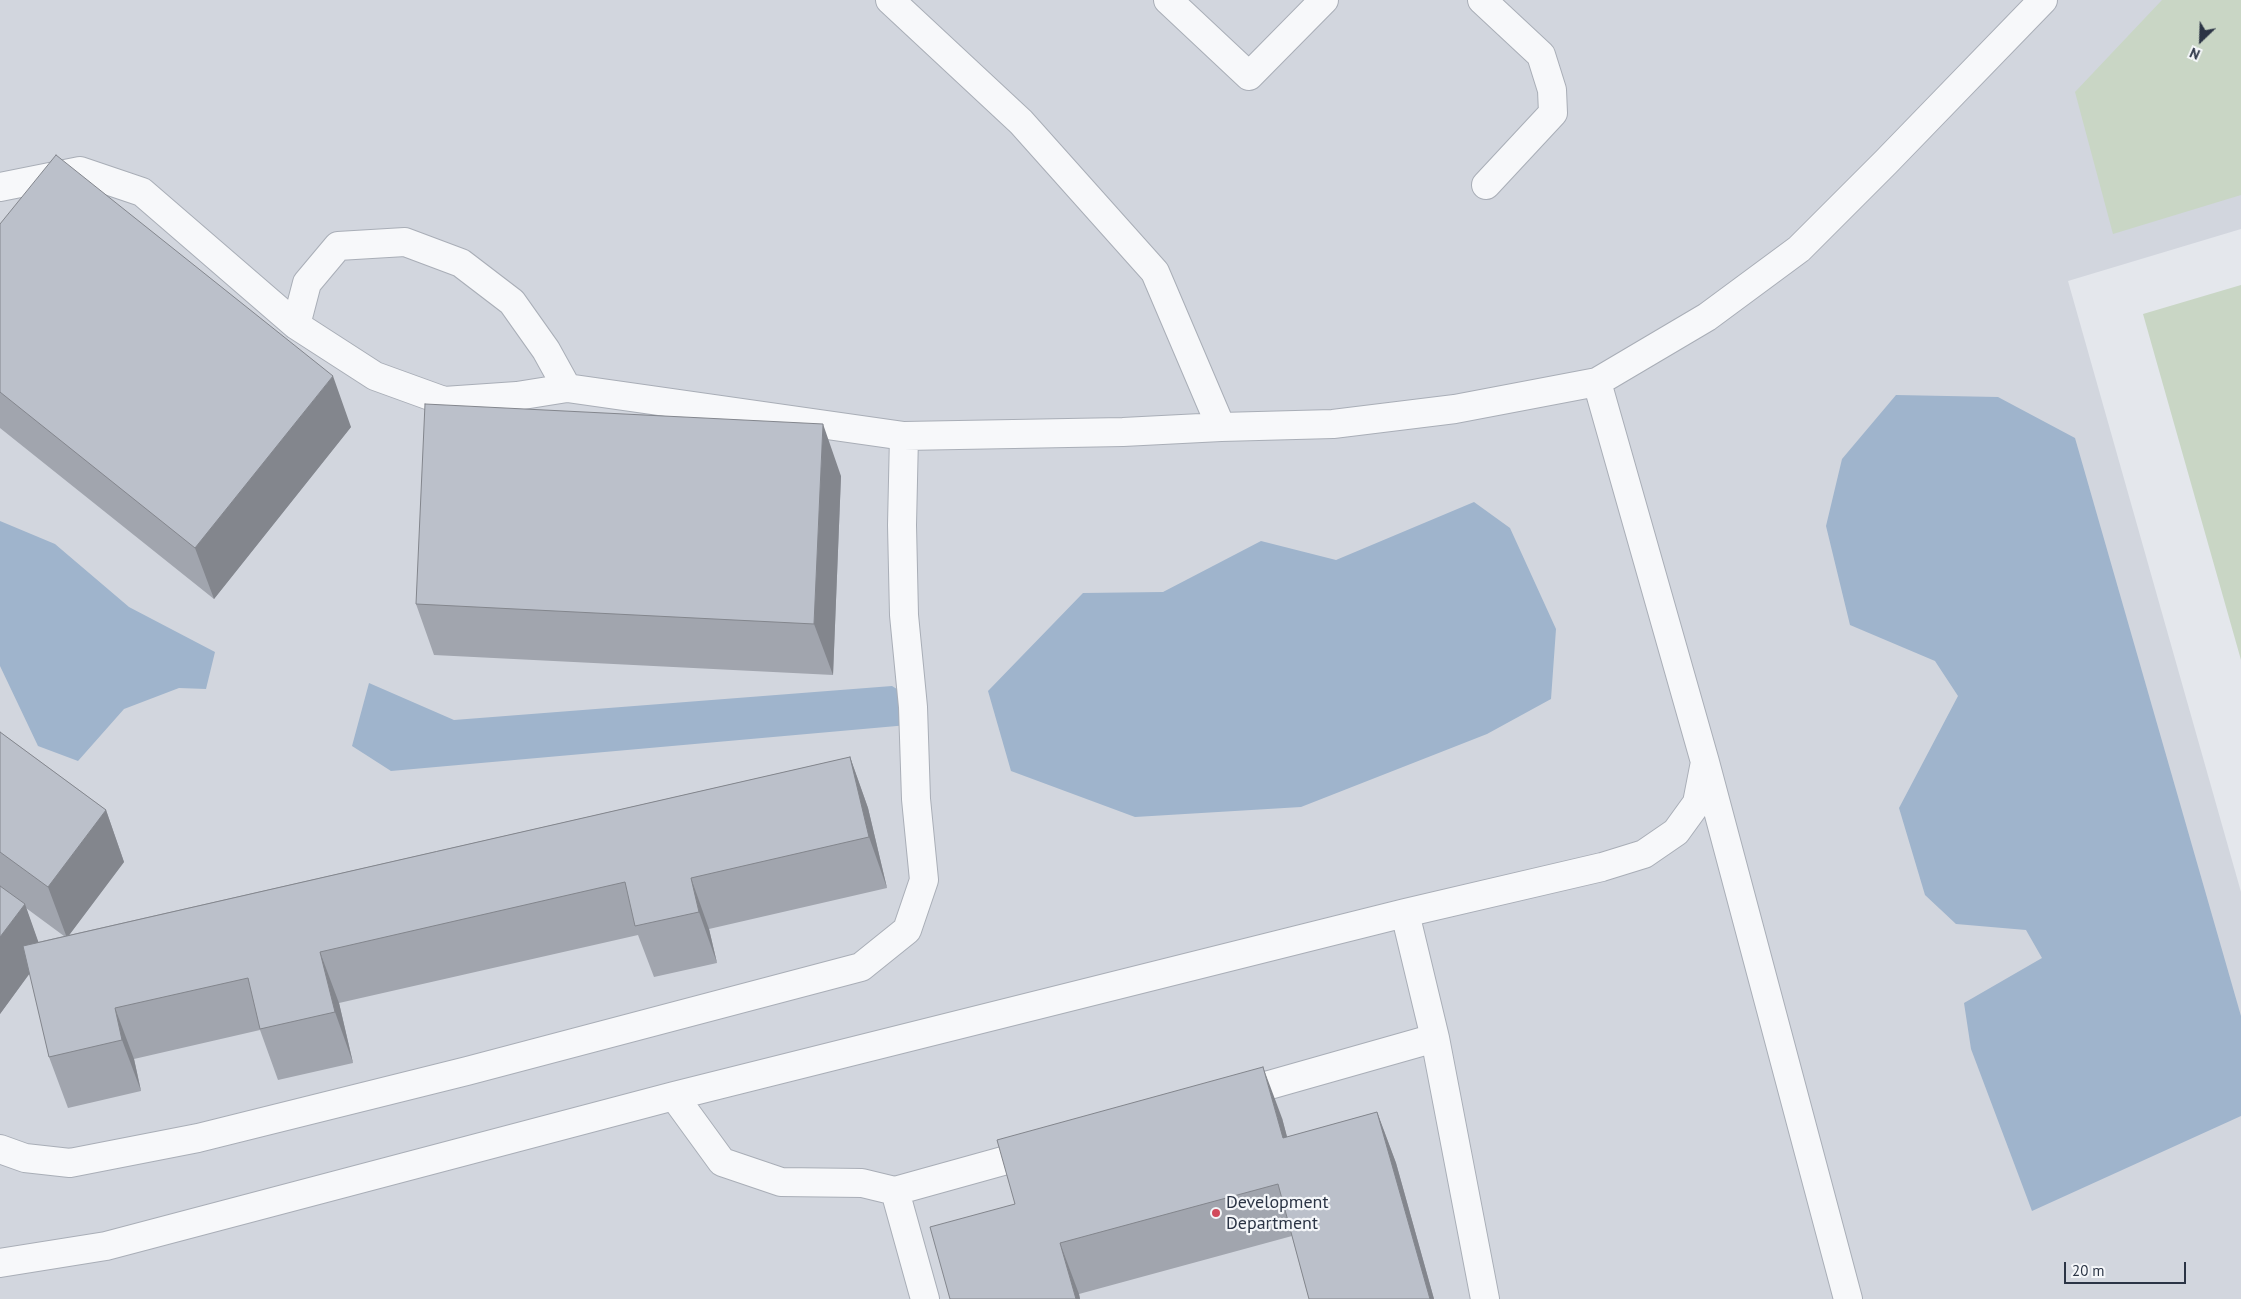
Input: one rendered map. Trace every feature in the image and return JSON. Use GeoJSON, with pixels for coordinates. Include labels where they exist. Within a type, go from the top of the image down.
{"type":"FeatureCollection","features":[{"type":"Feature","properties":{"kind":"street"},"geometry":{"type":"LineString","coordinates":[[890,0],[1021,122],[1155,272],[1221,428]]}},
{"type":"Feature","properties":{"kind":"street"},"geometry":{"type":"LineString","coordinates":[[1168,0],[1249,76],[1324,0]]}},
{"type":"Feature","properties":{"kind":"street"},"geometry":{"type":"LineString","coordinates":[[1482,0],[1541,55],[1552,90],[1553,113],[1486,185]]}},
{"type":"Feature","properties":{"kind":"street"},"geometry":{"type":"LineString","coordinates":[[0,187],[80,171],[142,192],[296,326],[375,376],[444,401],[517,396],[567,388],[904,436],[1123,432],[1333,424],[1455,409],[1597,382],[1707,317],[1800,249],[2043,0]]}},
{"type":"Feature","properties":{"kind":"street"},"geometry":{"type":"LineString","coordinates":[[296,326],[307,284],[338,246],[405,242],[461,263],[512,302],[546,350],[567,388]]}},
{"type":"Feature","properties":{"kind":"street"},"geometry":{"type":"LineString","coordinates":[[1597,382],[1705,762],[1848,1299]]}},
{"type":"Feature","properties":{"kind":"street"},"geometry":{"type":"LineString","coordinates":[[0,1149],[25,1158],[70,1163],[198,1138],[467,1071],[861,967],[907,930],[924,880],[916,799],[913,714],[904,615],[902,506],[904,436]]}},
{"type":"Feature","properties":{"kind":"street"},"geometry":{"type":"LineString","coordinates":[[0,1263],[106,1246],[674,1096],[1405,913],[1602,867],[1644,854],[1676,832],[1697,802],[1705,762]]}},
{"type":"Feature","properties":{"kind":"street"},"geometry":{"type":"LineString","coordinates":[[1405,913],[1435,1038],[1485,1299]]}},
{"type":"Feature","properties":{"kind":"street"},"geometry":{"type":"LineString","coordinates":[[1207,1103],[1435,1038]]}},
{"type":"Feature","properties":{"kind":"street"},"geometry":{"type":"LineString","coordinates":[[674,1096],[722,1162],[781,1182],[862,1183],[895,1191],[1065,1143]]}},
{"type":"Feature","properties":{"kind":"street"},"geometry":{"type":"LineString","coordinates":[[895,1191],[925,1299]]}},
{"type":"Feature","properties":{"kind":"shaded area"},"geometry":{"type":"Polygon","coordinates":[[[0,0],[2241,0],[2241,229],[2068,281],[2241,892],[2241,1299],[0,1299],[0,0]]]}},
{"type":"Feature","properties":{"kind":"green space"},"geometry":{"type":"Polygon","coordinates":[[[2162,0],[2241,0],[2241,195],[2113,234],[2075,92],[2162,0]]]}},
{"type":"Feature","properties":{"kind":"green space"},"geometry":{"type":"Polygon","coordinates":[[[2241,285],[2241,660],[2143,314],[2241,285]]]}},
{"type":"Feature","properties":{"kind":"water"},"geometry":{"type":"Polygon","coordinates":[[[1896,395],[1998,397],[2075,438],[2241,1016],[2241,1116],[2032,1211],[1971,1049],[1964,1003],[2042,958],[2026,930],[1956,924],[1925,895],[1899,808],[1958,696],[1935,661],[1850,625],[1826,526],[1842,459],[1896,395]]]}},
{"type":"Feature","properties":{"kind":"water"},"geometry":{"type":"Polygon","coordinates":[[[1474,502],[1510,528],[1556,629],[1551,699],[1487,734],[1301,807],[1135,817],[1011,771],[988,691],[1083,593],[1163,592],[1261,541],[1336,560],[1474,502]]]}},
{"type":"Feature","properties":{"kind":"water"},"geometry":{"type":"Polygon","coordinates":[[[0,521],[55,544],[129,607],[215,652],[206,689],[179,688],[124,709],[78,761],[38,746],[0,666],[0,521]]]}},
{"type":"Feature","properties":{"kind":"water"},"geometry":{"type":"Polygon","coordinates":[[[369,683],[454,720],[892,686],[910,697],[908,725],[391,771],[352,746],[369,683]]]}},
{"type":"Feature","properties":{"kind":"building"},"geometry":{"type":"Polygon","coordinates":[[[56,155],[333,376],[195,548],[0,392],[0,224],[56,155]]]}},
{"type":"Feature","properties":{"kind":"building"},"geometry":{"type":"Polygon","coordinates":[[[425,404],[823,424],[814,624],[416,604],[425,404]]]}},
{"type":"Feature","properties":{"kind":"building"},"geometry":{"type":"Polygon","coordinates":[[[0,732],[106,810],[48,887],[0,852],[0,732]]]}},
{"type":"Feature","properties":{"kind":"building"},"geometry":{"type":"Polygon","coordinates":[[[850,757],[869,837],[691,878],[699,912],[635,926],[625,882],[320,952],[335,1012],[260,1029],[248,978],[115,1008],[122,1040],[49,1057],[23,946],[850,757]]]}},
{"type":"Feature","properties":{"kind":"building"},"geometry":{"type":"Polygon","coordinates":[[[0,886],[25,904],[0,937],[0,886]]]}},
{"type":"Feature","properties":{"kind":"building"},"geometry":{"type":"Polygon","coordinates":[[[1263,1067],[1283,1138],[1377,1112],[1430,1299],[1309,1299],[1278,1184],[1060,1243],[1076,1299],[950,1299],[930,1227],[1015,1204],[997,1140],[1263,1067]]]}},
{"type":"Feature","properties":{"kind":"place","name":"Development Department"},"geometry":{"type":"Point","coordinates":[1216,1213]}}]}
